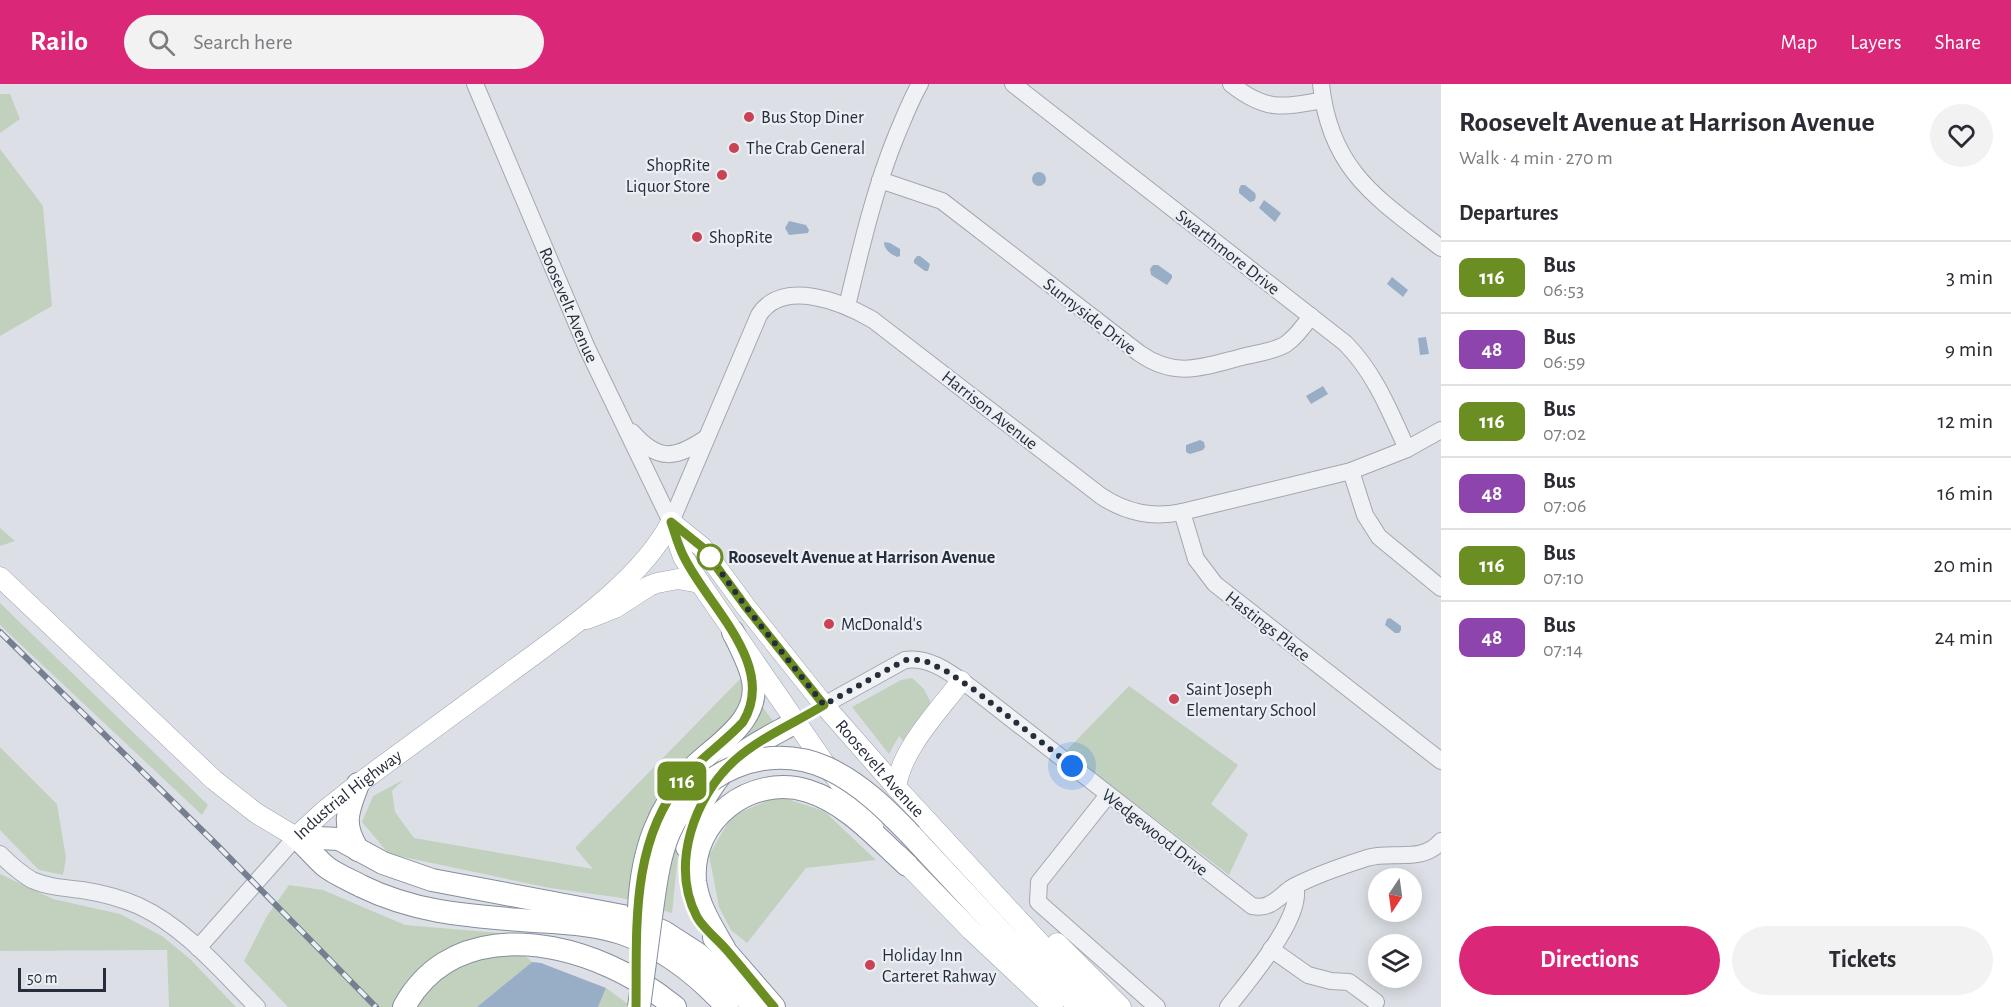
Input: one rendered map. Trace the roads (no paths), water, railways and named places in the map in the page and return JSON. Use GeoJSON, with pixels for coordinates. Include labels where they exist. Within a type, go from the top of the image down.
{"type":"FeatureCollection","features":[{"type":"Feature","properties":{"kind":"highway"},"geometry":{"type":"LineString","coordinates":[[638,1007],[639,897],[643,863],[658,818],[673,792],[696,765],[743,722],[751,705],[754,686],[752,677],[733,632]]}},
{"type":"Feature","properties":{"kind":"highway"},"geometry":{"type":"LineString","coordinates":[[774,1007],[703,927],[690,902],[685,862],[690,833],[705,799],[730,765],[747,750],[796,722]]}},
{"type":"Feature","properties":{"kind":"highway"},"geometry":{"type":"LineString","coordinates":[[638,1007],[656,882],[663,848],[673,825],[685,804],[703,785],[722,772],[746,762],[770,758],[798,759],[813,763],[838,774],[863,790],[888,811],[1006,937],[1080,1007]]}},
{"type":"Feature","properties":{"kind":"highway"},"geometry":{"type":"LineString","coordinates":[[358,784],[346,817],[350,836],[358,850]]}},
{"type":"Feature","properties":{"kind":"highway"},"geometry":{"type":"LineString","coordinates":[[724,948],[708,922],[700,902],[695,883],[696,859],[699,846],[710,825],[725,808],[746,795],[772,787],[810,791],[829,800],[847,813],[907,865]]}},
{"type":"Feature","properties":{"kind":"highway"},"geometry":{"type":"LineString","coordinates":[[296,837],[339,839],[383,864],[432,880],[593,909],[645,923],[698,954],[755,1007]]}},
{"type":"Feature","properties":{"kind":"highway"},"geometry":{"type":"LineString","coordinates":[[296,837],[326,867],[373,892],[406,905],[447,913],[584,925],[640,941],[664,953],[688,970],[727,1007]]}},
{"type":"Feature","properties":{"kind":"highway"},"geometry":{"type":"LineString","coordinates":[[404,1007],[420,984],[449,960],[460,954],[487,946],[518,944],[562,950],[600,962],[628,975],[675,1007]]}},
{"type":"Feature","properties":{"kind":"main road","name":"Roosevelt Avenue"},"geometry":{"type":"LineString","coordinates":[[671,522],[683,557],[700,584],[848,795],[907,865],[970,930],[1053,1007]]}},
{"type":"Feature","properties":{"kind":"main road","name":"Roosevelt Avenue"},"geometry":{"type":"LineString","coordinates":[[671,522],[702,547],[746,607],[824,705],[896,787],[1099,1007]]}},
{"type":"Feature","properties":{"kind":"main road","name":"Industrial Highway"},"geometry":{"type":"LineString","coordinates":[[0,577],[214,780],[256,813],[296,837],[358,784],[576,623],[640,566],[660,542],[671,522]]}},
{"type":"Feature","properties":{"kind":"main road"},"geometry":{"type":"LineString","coordinates":[[576,623],[615,608],[657,583],[678,579],[700,584]]}},
{"type":"Feature","properties":{"kind":"main road"},"geometry":{"type":"LineString","coordinates":[[896,787],[898,775],[906,757],[961,681]]}},
{"type":"Feature","properties":{"kind":"main road"},"geometry":{"type":"LineString","coordinates":[[796,722],[824,705]]}},
{"type":"Feature","properties":{"kind":"main road"},"geometry":{"type":"LineString","coordinates":[[980,878],[1015,903],[1121,1007]]}},
{"type":"Feature","properties":{"kind":"street","name":"Roosevelt Avenue"},"geometry":{"type":"LineString","coordinates":[[475,84],[587,348],[671,522]]}},
{"type":"Feature","properties":{"kind":"street"},"geometry":{"type":"LineString","coordinates":[[847,306],[880,180],[920,84]]}},
{"type":"Feature","properties":{"kind":"street","name":"Swarthmore Drive"},"geometry":{"type":"LineString","coordinates":[[1013,84],[1345,343],[1365,365],[1407,449]]}},
{"type":"Feature","properties":{"kind":"street"},"geometry":{"type":"LineString","coordinates":[[1231,84],[1250,98],[1272,106],[1299,105],[1322,92],[1338,146],[1362,184],[1441,248]]}},
{"type":"Feature","properties":{"kind":"street","name":"Sunnyside Drive"},"geometry":{"type":"LineString","coordinates":[[880,180],[942,201],[1138,353],[1160,365],[1177,369],[1194,369],[1273,349],[1293,339],[1311,316]]}},
{"type":"Feature","properties":{"kind":"street","name":"Harrison Avenue"},"geometry":{"type":"LineString","coordinates":[[671,522],[759,315],[765,306],[788,295],[810,297],[847,306],[873,320],[1112,503],[1145,514],[1167,515],[1182,512],[1351,471],[1407,449],[1441,430]]}},
{"type":"Feature","properties":{"kind":"street"},"geometry":{"type":"LineString","coordinates":[[617,414],[644,445],[656,452],[670,455],[687,451],[706,438]]}},
{"type":"Feature","properties":{"kind":"street"},"geometry":{"type":"LineString","coordinates":[[1351,471],[1365,515],[1379,537],[1441,588]]}},
{"type":"Feature","properties":{"kind":"street","name":"Hastings Place"},"geometry":{"type":"LineString","coordinates":[[1182,512],[1197,559],[1215,584],[1441,760]]}},
{"type":"Feature","properties":{"kind":"street","name":"Wedgewood Drive"},"geometry":{"type":"LineString","coordinates":[[824,705],[905,660],[917,659],[930,662],[961,681],[1252,906],[1270,904],[1295,886],[1369,857],[1417,855],[1427,852],[1441,841]]}},
{"type":"Feature","properties":{"kind":"street"},"geometry":{"type":"LineString","coordinates":[[1108,795],[1039,882],[1038,902],[1157,1007]]}},
{"type":"Feature","properties":{"kind":"street"},"geometry":{"type":"LineString","coordinates":[[198,948],[296,837]]}},
{"type":"Feature","properties":{"kind":"street"},"geometry":{"type":"LineString","coordinates":[[0,854],[13,867],[34,880],[53,886],[110,896],[140,907],[170,924],[198,948],[257,1007]]}},
{"type":"Feature","properties":{"kind":"street"},"geometry":{"type":"LineString","coordinates":[[1228,1007],[1285,928],[1296,906],[1295,886]]}},
{"type":"Feature","properties":{"kind":"street"},"geometry":{"type":"LineString","coordinates":[[1271,949],[1308,975],[1331,981],[1349,982],[1376,1002]]}},
{"type":"Feature","properties":{"kind":"water"},"geometry":{"type":"Polygon","coordinates":[[[1039,172],[1044,174],[1046,179],[1044,184],[1039,186],[1034,184],[1032,179],[1034,174],[1039,172]]]}},
{"type":"Feature","properties":{"kind":"water"},"geometry":{"type":"Polygon","coordinates":[[[1241,185],[1245,185],[1255,193],[1254,201],[1250,202],[1239,193],[1241,185]]]}},
{"type":"Feature","properties":{"kind":"water"},"geometry":{"type":"Polygon","coordinates":[[[1264,200],[1281,213],[1275,222],[1259,208],[1264,200]]]}},
{"type":"Feature","properties":{"kind":"water"},"geometry":{"type":"Polygon","coordinates":[[[789,221],[806,225],[808,233],[789,235],[785,228],[789,221]]]}},
{"type":"Feature","properties":{"kind":"water"},"geometry":{"type":"Polygon","coordinates":[[[884,242],[900,249],[900,256],[897,257],[890,253],[884,242]]]}},
{"type":"Feature","properties":{"kind":"water"},"geometry":{"type":"Polygon","coordinates":[[[917,256],[930,264],[928,271],[914,263],[917,256]]]}},
{"type":"Feature","properties":{"kind":"water"},"geometry":{"type":"Polygon","coordinates":[[[1153,265],[1158,265],[1172,275],[1167,285],[1151,275],[1150,269],[1153,265]]]}},
{"type":"Feature","properties":{"kind":"water"},"geometry":{"type":"Polygon","coordinates":[[[1392,277],[1408,290],[1403,297],[1387,284],[1392,277]]]}},
{"type":"Feature","properties":{"kind":"water"},"geometry":{"type":"Polygon","coordinates":[[[1426,337],[1429,354],[1420,355],[1418,338],[1426,337]]]}},
{"type":"Feature","properties":{"kind":"water"},"geometry":{"type":"Polygon","coordinates":[[[1323,386],[1328,394],[1311,404],[1306,396],[1323,386]]]}},
{"type":"Feature","properties":{"kind":"water"},"geometry":{"type":"Polygon","coordinates":[[[1200,440],[1204,442],[1203,450],[1190,454],[1186,452],[1186,445],[1200,440]]]}},
{"type":"Feature","properties":{"kind":"water"},"geometry":{"type":"Polygon","coordinates":[[[1390,618],[1401,626],[1399,633],[1395,633],[1385,625],[1387,619],[1390,618]]]}},
{"type":"Feature","properties":{"kind":"water"},"geometry":{"type":"Polygon","coordinates":[[[532,962],[541,963],[606,988],[598,1007],[477,1007],[532,962]]]}},
{"type":"Feature","properties":{"kind":"railway"},"geometry":{"type":"LineString","coordinates":[[0,632],[217,845],[376,1007]]}},
{"type":"Feature","properties":{"kind":"place","name":"Bus Stop Diner"},"geometry":{"type":"Point","coordinates":[749,117]}},
{"type":"Feature","properties":{"kind":"place","name":"The Crab General"},"geometry":{"type":"Point","coordinates":[734,148]}},
{"type":"Feature","properties":{"kind":"place","name":"ShopRite Liquor Store"},"geometry":{"type":"Point","coordinates":[722,175]}},
{"type":"Feature","properties":{"kind":"place","name":"ShopRite"},"geometry":{"type":"Point","coordinates":[697,237]}},
{"type":"Feature","properties":{"kind":"place","name":"Roosevelt Avenue at Harrison Avenue"},"geometry":{"type":"Point","coordinates":[710,557]}},
{"type":"Feature","properties":{"kind":"place","name":"McDonald's"},"geometry":{"type":"Point","coordinates":[829,624]}},
{"type":"Feature","properties":{"kind":"place","name":"Saint Joseph Elementary School"},"geometry":{"type":"Point","coordinates":[1174,699]}},
{"type":"Feature","properties":{"kind":"place","name":"Holiday Inn Carteret Rahway"},"geometry":{"type":"Point","coordinates":[870,965]}}]}
